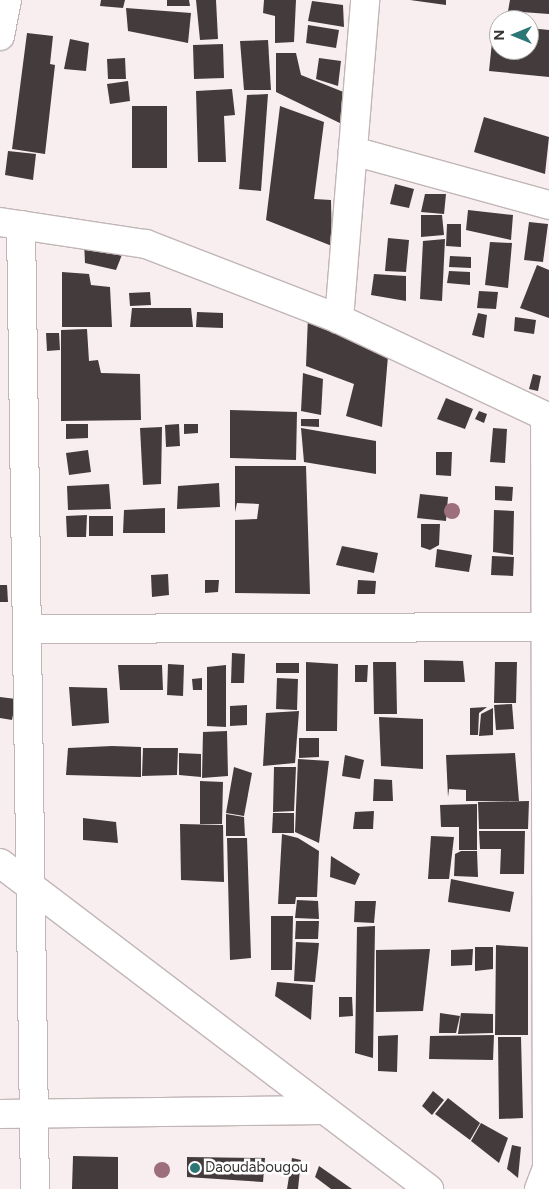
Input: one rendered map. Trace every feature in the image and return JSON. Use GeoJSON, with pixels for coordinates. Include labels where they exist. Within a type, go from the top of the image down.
{"type":"FeatureCollection","features":[{"type":"Feature","properties":{"kind":"street"},"geometry":{"type":"LineString","coordinates":[[0,36],[7,0]]}},
{"type":"Feature","properties":{"kind":"street"},"geometry":{"type":"LineString","coordinates":[[339,319],[365,0]]}},
{"type":"Feature","properties":{"kind":"street"},"geometry":{"type":"LineString","coordinates":[[353,150],[549,205]]}},
{"type":"Feature","properties":{"kind":"street"},"geometry":{"type":"LineString","coordinates":[[35,1189],[28,629],[10,224],[146,244],[339,319],[547,417],[547,1168],[539,1189]]}},
{"type":"Feature","properties":{"kind":"street"},"geometry":{"type":"LineString","coordinates":[[28,629],[547,627]]}},
{"type":"Feature","properties":{"kind":"street"},"geometry":{"type":"LineString","coordinates":[[0,863],[429,1189]]}},
{"type":"Feature","properties":{"kind":"street"},"geometry":{"type":"LineString","coordinates":[[0,1114],[323,1110]]}},
{"type":"Feature","properties":{"kind":"building"},"geometry":{"type":"Polygon","coordinates":[[[101,0],[125,0],[123,8],[100,6],[101,0]]]}},
{"type":"Feature","properties":{"kind":"building"},"geometry":{"type":"Polygon","coordinates":[[[167,0],[189,0],[190,6],[167,6],[167,0]]]}},
{"type":"Feature","properties":{"kind":"building"},"geometry":{"type":"Polygon","coordinates":[[[196,0],[216,0],[218,39],[200,40],[196,0]]]}},
{"type":"Feature","properties":{"kind":"building"},"geometry":{"type":"Polygon","coordinates":[[[264,0],[296,0],[294,42],[275,43],[275,16],[263,13],[264,0]]]}},
{"type":"Feature","properties":{"kind":"building"},"geometry":{"type":"Polygon","coordinates":[[[410,0],[446,0],[446,5],[410,0]]]}},
{"type":"Feature","properties":{"kind":"building"},"geometry":{"type":"Polygon","coordinates":[[[510,0],[549,0],[549,14],[539,13],[539,10],[508,10],[510,0]]]}},
{"type":"Feature","properties":{"kind":"building"},"geometry":{"type":"Polygon","coordinates":[[[312,1],[343,5],[344,27],[308,21],[312,1]]]}},
{"type":"Feature","properties":{"kind":"building"},"geometry":{"type":"Polygon","coordinates":[[[126,8],[191,13],[188,43],[128,31],[126,8]]]}},
{"type":"Feature","properties":{"kind":"building"},"geometry":{"type":"Polygon","coordinates":[[[308,25],[339,30],[336,48],[306,43],[308,25]]]}},
{"type":"Feature","properties":{"kind":"building"},"geometry":{"type":"Polygon","coordinates":[[[539,29],[549,30],[549,77],[489,71],[490,60],[539,60],[539,29]]]}},
{"type":"Feature","properties":{"kind":"building"},"geometry":{"type":"Polygon","coordinates":[[[27,33],[53,36],[50,64],[55,65],[45,154],[12,149],[27,33]]]}},
{"type":"Feature","properties":{"kind":"building"},"geometry":{"type":"Polygon","coordinates":[[[70,39],[89,43],[86,71],[64,69],[70,39]]]}},
{"type":"Feature","properties":{"kind":"building"},"geometry":{"type":"Polygon","coordinates":[[[268,40],[271,90],[244,90],[240,41],[268,40]]]}},
{"type":"Feature","properties":{"kind":"building"},"geometry":{"type":"Polygon","coordinates":[[[223,44],[224,78],[194,79],[193,45],[223,44]]]}},
{"type":"Feature","properties":{"kind":"building"},"geometry":{"type":"Polygon","coordinates":[[[276,53],[296,53],[301,75],[351,95],[348,127],[276,92],[276,53]]]}},
{"type":"Feature","properties":{"kind":"building"},"geometry":{"type":"Polygon","coordinates":[[[125,58],[126,79],[108,79],[107,59],[125,58]]]}},
{"type":"Feature","properties":{"kind":"building"},"geometry":{"type":"Polygon","coordinates":[[[319,58],[341,61],[338,86],[316,79],[319,58]]]}},
{"type":"Feature","properties":{"kind":"building"},"geometry":{"type":"Polygon","coordinates":[[[128,81],[130,101],[110,104],[107,84],[128,81]]]}},
{"type":"Feature","properties":{"kind":"building"},"geometry":{"type":"Polygon","coordinates":[[[232,89],[235,115],[224,116],[226,162],[198,162],[196,91],[232,89]]]}},
{"type":"Feature","properties":{"kind":"building"},"geometry":{"type":"Polygon","coordinates":[[[268,94],[261,191],[239,189],[247,95],[268,94]]]}},
{"type":"Feature","properties":{"kind":"building"},"geometry":{"type":"Polygon","coordinates":[[[132,106],[167,106],[167,168],[132,168],[132,106]]]}},
{"type":"Feature","properties":{"kind":"building"},"geometry":{"type":"Polygon","coordinates":[[[280,106],[324,122],[314,199],[331,200],[332,246],[266,220],[280,106]]]}},
{"type":"Feature","properties":{"kind":"building"},"geometry":{"type":"Polygon","coordinates":[[[484,117],[549,137],[545,174],[474,152],[484,117]]]}},
{"type":"Feature","properties":{"kind":"building"},"geometry":{"type":"Polygon","coordinates":[[[8,151],[36,154],[33,180],[5,175],[8,151]]]}},
{"type":"Feature","properties":{"kind":"building"},"geometry":{"type":"Polygon","coordinates":[[[395,184],[414,189],[409,208],[390,204],[395,184]]]}},
{"type":"Feature","properties":{"kind":"building"},"geometry":{"type":"Polygon","coordinates":[[[425,194],[446,194],[444,214],[421,212],[425,194]]]}},
{"type":"Feature","properties":{"kind":"building"},"geometry":{"type":"Polygon","coordinates":[[[468,210],[513,215],[511,240],[466,230],[468,210]]]}},
{"type":"Feature","properties":{"kind":"building"},"geometry":{"type":"Polygon","coordinates":[[[421,215],[442,215],[444,235],[421,237],[421,215]]]}},
{"type":"Feature","properties":{"kind":"building"},"geometry":{"type":"Polygon","coordinates":[[[529,222],[548,224],[543,262],[524,260],[529,222]]]}},
{"type":"Feature","properties":{"kind":"building"},"geometry":{"type":"Polygon","coordinates":[[[447,224],[461,224],[461,247],[446,246],[447,224]]]}},
{"type":"Feature","properties":{"kind":"building"},"geometry":{"type":"Polygon","coordinates":[[[388,238],[409,240],[406,272],[385,271],[388,238]]]}},
{"type":"Feature","properties":{"kind":"building"},"geometry":{"type":"Polygon","coordinates":[[[445,239],[442,301],[420,299],[423,241],[445,239]]]}},
{"type":"Feature","properties":{"kind":"building"},"geometry":{"type":"Polygon","coordinates":[[[84,241],[125,247],[116,270],[85,263],[84,241]]]}},
{"type":"Feature","properties":{"kind":"building"},"geometry":{"type":"Polygon","coordinates":[[[490,242],[512,243],[508,288],[485,285],[490,242]]]}},
{"type":"Feature","properties":{"kind":"building"},"geometry":{"type":"Polygon","coordinates":[[[450,256],[471,257],[471,268],[449,267],[450,256]]]}},
{"type":"Feature","properties":{"kind":"building"},"geometry":{"type":"Polygon","coordinates":[[[537,265],[549,270],[549,318],[520,308],[537,265]]]}},
{"type":"Feature","properties":{"kind":"building"},"geometry":{"type":"Polygon","coordinates":[[[449,271],[470,272],[470,285],[447,283],[449,271]]]}},
{"type":"Feature","properties":{"kind":"building"},"geometry":{"type":"Polygon","coordinates":[[[62,272],[89,274],[91,285],[110,287],[112,327],[62,327],[62,272]]]}},
{"type":"Feature","properties":{"kind":"building"},"geometry":{"type":"Polygon","coordinates":[[[374,274],[406,276],[406,301],[371,295],[374,274]]]}},
{"type":"Feature","properties":{"kind":"building"},"geometry":{"type":"Polygon","coordinates":[[[479,291],[498,292],[496,309],[477,308],[479,291]]]}},
{"type":"Feature","properties":{"kind":"building"},"geometry":{"type":"Polygon","coordinates":[[[150,292],[151,305],[130,306],[129,293],[150,292]]]}},
{"type":"Feature","properties":{"kind":"building"},"geometry":{"type":"Polygon","coordinates":[[[132,308],[191,308],[193,327],[130,327],[132,308]]]}},
{"type":"Feature","properties":{"kind":"building"},"geometry":{"type":"Polygon","coordinates":[[[197,312],[223,313],[223,328],[196,327],[197,312]]]}},
{"type":"Feature","properties":{"kind":"building"},"geometry":{"type":"Polygon","coordinates":[[[478,313],[487,315],[484,338],[472,335],[478,313]]]}},
{"type":"Feature","properties":{"kind":"building"},"geometry":{"type":"Polygon","coordinates":[[[308,316],[388,356],[382,427],[346,416],[354,384],[306,366],[308,316]]]}},
{"type":"Feature","properties":{"kind":"building"},"geometry":{"type":"Polygon","coordinates":[[[515,317],[536,320],[534,334],[514,331],[515,317]]]}},
{"type":"Feature","properties":{"kind":"building"},"geometry":{"type":"Polygon","coordinates":[[[87,329],[89,361],[98,360],[101,373],[140,374],[141,420],[61,421],[61,330],[87,329]]]}},
{"type":"Feature","properties":{"kind":"building"},"geometry":{"type":"Polygon","coordinates":[[[46,333],[59,333],[60,350],[47,351],[46,333]]]}},
{"type":"Feature","properties":{"kind":"building"},"geometry":{"type":"Polygon","coordinates":[[[303,373],[323,379],[321,415],[301,411],[303,373]]]}},
{"type":"Feature","properties":{"kind":"building"},"geometry":{"type":"Polygon","coordinates":[[[533,374],[541,376],[538,391],[529,389],[533,374]]]}},
{"type":"Feature","properties":{"kind":"building"},"geometry":{"type":"Polygon","coordinates":[[[446,398],[473,409],[465,429],[437,419],[446,398]]]}},
{"type":"Feature","properties":{"kind":"building"},"geometry":{"type":"Polygon","coordinates":[[[230,410],[297,412],[296,460],[230,458],[230,410]]]}},
{"type":"Feature","properties":{"kind":"building"},"geometry":{"type":"Polygon","coordinates":[[[479,411],[487,414],[484,423],[475,419],[479,411]]]}},
{"type":"Feature","properties":{"kind":"building"},"geometry":{"type":"Polygon","coordinates":[[[301,419],[319,419],[319,427],[301,426],[301,419]]]}},
{"type":"Feature","properties":{"kind":"building"},"geometry":{"type":"Polygon","coordinates":[[[66,424],[88,424],[88,438],[66,439],[66,424]]]}},
{"type":"Feature","properties":{"kind":"building"},"geometry":{"type":"Polygon","coordinates":[[[179,424],[180,446],[166,447],[165,425],[179,424]]]}},
{"type":"Feature","properties":{"kind":"building"},"geometry":{"type":"Polygon","coordinates":[[[184,424],[198,424],[198,433],[184,434],[184,424]]]}},
{"type":"Feature","properties":{"kind":"building"},"geometry":{"type":"Polygon","coordinates":[[[162,427],[161,484],[143,485],[140,428],[162,427]]]}},
{"type":"Feature","properties":{"kind":"building"},"geometry":{"type":"Polygon","coordinates":[[[301,428],[376,441],[376,474],[304,462],[301,428]]]}},
{"type":"Feature","properties":{"kind":"building"},"geometry":{"type":"Polygon","coordinates":[[[493,428],[507,429],[505,463],[490,462],[493,428]]]}},
{"type":"Feature","properties":{"kind":"building"},"geometry":{"type":"Polygon","coordinates":[[[88,450],[91,472],[69,475],[66,453],[88,450]]]}},
{"type":"Feature","properties":{"kind":"building"},"geometry":{"type":"Polygon","coordinates":[[[436,452],[452,452],[451,476],[436,475],[436,452]]]}},
{"type":"Feature","properties":{"kind":"building"},"geometry":{"type":"Polygon","coordinates":[[[235,466],[306,466],[310,594],[235,593],[235,520],[257,519],[259,504],[237,503],[235,512],[235,466]]]}},
{"type":"Feature","properties":{"kind":"building"},"geometry":{"type":"Polygon","coordinates":[[[219,483],[220,507],[177,509],[178,486],[219,483]]]}},
{"type":"Feature","properties":{"kind":"building"},"geometry":{"type":"Polygon","coordinates":[[[109,484],[111,509],[68,510],[67,486],[109,484]]]}},
{"type":"Feature","properties":{"kind":"building"},"geometry":{"type":"Polygon","coordinates":[[[495,486],[513,487],[512,501],[495,500],[495,486]]]}},
{"type":"Feature","properties":{"kind":"building"},"geometry":{"type":"Polygon","coordinates":[[[420,494],[448,497],[446,521],[417,518],[420,494]]]}},
{"type":"Feature","properties":{"kind":"building"},"geometry":{"type":"Polygon","coordinates":[[[165,508],[165,533],[123,533],[124,510],[165,508]]]}},
{"type":"Feature","properties":{"kind":"building"},"geometry":{"type":"Polygon","coordinates":[[[494,510],[514,511],[513,555],[493,552],[494,510]]]}},
{"type":"Feature","properties":{"kind":"building"},"geometry":{"type":"Polygon","coordinates":[[[87,515],[86,537],[67,537],[66,516],[87,515]]]}},
{"type":"Feature","properties":{"kind":"building"},"geometry":{"type":"Polygon","coordinates":[[[89,516],[113,516],[113,536],[89,536],[89,516]]]}},
{"type":"Feature","properties":{"kind":"building"},"geometry":{"type":"Polygon","coordinates":[[[421,524],[440,524],[439,545],[430,550],[421,547],[421,524]]]}},
{"type":"Feature","properties":{"kind":"building"},"geometry":{"type":"Polygon","coordinates":[[[342,546],[378,553],[374,573],[336,565],[342,546]]]}},
{"type":"Feature","properties":{"kind":"building"},"geometry":{"type":"Polygon","coordinates":[[[437,549],[472,555],[469,572],[435,567],[437,549]]]}},
{"type":"Feature","properties":{"kind":"building"},"geometry":{"type":"Polygon","coordinates":[[[492,556],[514,557],[513,576],[491,575],[492,556]]]}},
{"type":"Feature","properties":{"kind":"building"},"geometry":{"type":"Polygon","coordinates":[[[168,574],[169,595],[152,597],[151,575],[168,574]]]}},
{"type":"Feature","properties":{"kind":"building"},"geometry":{"type":"Polygon","coordinates":[[[205,580],[219,580],[218,592],[205,593],[205,580]]]}},
{"type":"Feature","properties":{"kind":"building"},"geometry":{"type":"Polygon","coordinates":[[[358,580],[376,581],[375,594],[357,594],[358,580]]]}},
{"type":"Feature","properties":{"kind":"building"},"geometry":{"type":"Polygon","coordinates":[[[0,585],[7,585],[8,602],[0,602],[0,585]]]}},
{"type":"Feature","properties":{"kind":"building"},"geometry":{"type":"Polygon","coordinates":[[[232,653],[245,654],[244,683],[231,683],[232,653]]]}},
{"type":"Feature","properties":{"kind":"building"},"geometry":{"type":"Polygon","coordinates":[[[424,660],[463,661],[465,682],[424,682],[424,660]]]}},
{"type":"Feature","properties":{"kind":"building"},"geometry":{"type":"Polygon","coordinates":[[[306,662],[338,664],[337,731],[306,731],[306,662]]]}},
{"type":"Feature","properties":{"kind":"building"},"geometry":{"type":"Polygon","coordinates":[[[373,662],[396,662],[397,714],[374,714],[373,662]]]}},
{"type":"Feature","properties":{"kind":"building"},"geometry":{"type":"Polygon","coordinates":[[[495,662],[517,662],[516,703],[494,703],[495,662]]]}},
{"type":"Feature","properties":{"kind":"building"},"geometry":{"type":"Polygon","coordinates":[[[276,663],[299,663],[299,673],[276,673],[276,663]]]}},
{"type":"Feature","properties":{"kind":"building"},"geometry":{"type":"Polygon","coordinates":[[[168,664],[184,665],[183,696],[167,695],[168,664]]]}},
{"type":"Feature","properties":{"kind":"building"},"geometry":{"type":"Polygon","coordinates":[[[118,665],[162,665],[163,690],[120,690],[118,665]]]}},
{"type":"Feature","properties":{"kind":"building"},"geometry":{"type":"Polygon","coordinates":[[[226,665],[226,727],[207,726],[207,667],[226,665]]]}},
{"type":"Feature","properties":{"kind":"building"},"geometry":{"type":"Polygon","coordinates":[[[355,665],[368,665],[367,682],[355,682],[355,665]]]}},
{"type":"Feature","properties":{"kind":"building"},"geometry":{"type":"Polygon","coordinates":[[[202,678],[202,690],[193,690],[192,679],[202,678]]]}},
{"type":"Feature","properties":{"kind":"building"},"geometry":{"type":"Polygon","coordinates":[[[277,678],[298,679],[297,710],[276,709],[277,678]]]}},
{"type":"Feature","properties":{"kind":"building"},"geometry":{"type":"Polygon","coordinates":[[[69,687],[107,688],[109,723],[72,726],[69,687]]]}},
{"type":"Feature","properties":{"kind":"building"},"geometry":{"type":"Polygon","coordinates":[[[0,697],[16,699],[12,720],[0,718],[0,697]]]}},
{"type":"Feature","properties":{"kind":"building"},"geometry":{"type":"Polygon","coordinates":[[[512,704],[514,729],[496,730],[494,705],[512,704]]]}},
{"type":"Feature","properties":{"kind":"building"},"geometry":{"type":"Polygon","coordinates":[[[247,705],[247,725],[230,726],[230,706],[247,705]]]}},
{"type":"Feature","properties":{"kind":"building"},"geometry":{"type":"Polygon","coordinates":[[[487,707],[479,713],[478,735],[470,735],[470,708],[487,707]]]}},
{"type":"Feature","properties":{"kind":"building"},"geometry":{"type":"Polygon","coordinates":[[[493,708],[493,735],[479,736],[481,714],[493,708]]]}},
{"type":"Feature","properties":{"kind":"building"},"geometry":{"type":"Polygon","coordinates":[[[299,711],[295,763],[263,766],[266,713],[299,711]]]}},
{"type":"Feature","properties":{"kind":"building"},"geometry":{"type":"Polygon","coordinates":[[[379,717],[423,719],[423,769],[381,766],[379,717]]]}},
{"type":"Feature","properties":{"kind":"building"},"geometry":{"type":"Polygon","coordinates":[[[227,731],[228,776],[202,778],[203,732],[227,731]]]}},
{"type":"Feature","properties":{"kind":"building"},"geometry":{"type":"Polygon","coordinates":[[[299,738],[319,738],[319,757],[299,758],[299,738]]]}},
{"type":"Feature","properties":{"kind":"building"},"geometry":{"type":"Polygon","coordinates":[[[141,747],[141,777],[66,775],[68,748],[141,747]]]}},
{"type":"Feature","properties":{"kind":"building"},"geometry":{"type":"Polygon","coordinates":[[[143,748],[178,748],[177,775],[142,776],[143,748]]]}},
{"type":"Feature","properties":{"kind":"building"},"geometry":{"type":"Polygon","coordinates":[[[179,753],[201,754],[201,777],[179,775],[179,753]]]}},
{"type":"Feature","properties":{"kind":"building"},"geometry":{"type":"Polygon","coordinates":[[[515,753],[519,801],[466,801],[466,790],[449,789],[448,797],[446,755],[515,753]]]}},
{"type":"Feature","properties":{"kind":"building"},"geometry":{"type":"Polygon","coordinates":[[[345,755],[364,760],[360,779],[342,776],[345,755]]]}},
{"type":"Feature","properties":{"kind":"building"},"geometry":{"type":"Polygon","coordinates":[[[298,759],[329,761],[319,843],[295,832],[298,759]]]}},
{"type":"Feature","properties":{"kind":"building"},"geometry":{"type":"Polygon","coordinates":[[[234,767],[252,773],[244,816],[226,813],[234,767]]]}},
{"type":"Feature","properties":{"kind":"building"},"geometry":{"type":"Polygon","coordinates":[[[274,767],[296,767],[294,811],[273,812],[274,767]]]}},
{"type":"Feature","properties":{"kind":"building"},"geometry":{"type":"Polygon","coordinates":[[[374,779],[392,780],[393,801],[373,801],[374,779]]]}},
{"type":"Feature","properties":{"kind":"building"},"geometry":{"type":"Polygon","coordinates":[[[200,781],[223,782],[222,824],[200,824],[200,781]]]}},
{"type":"Feature","properties":{"kind":"building"},"geometry":{"type":"Polygon","coordinates":[[[529,801],[528,829],[479,829],[478,802],[529,801]]]}},
{"type":"Feature","properties":{"kind":"building"},"geometry":{"type":"Polygon","coordinates":[[[477,804],[477,850],[459,850],[459,827],[441,827],[440,805],[477,804]]]}},
{"type":"Feature","properties":{"kind":"building"},"geometry":{"type":"Polygon","coordinates":[[[374,811],[373,829],[353,829],[355,812],[374,811]]]}},
{"type":"Feature","properties":{"kind":"building"},"geometry":{"type":"Polygon","coordinates":[[[273,813],[294,813],[294,833],[272,833],[273,813]]]}},
{"type":"Feature","properties":{"kind":"building"},"geometry":{"type":"Polygon","coordinates":[[[226,814],[244,817],[245,836],[226,836],[226,814]]]}},
{"type":"Feature","properties":{"kind":"building"},"geometry":{"type":"Polygon","coordinates":[[[83,818],[116,822],[118,843],[83,840],[83,818]]]}},
{"type":"Feature","properties":{"kind":"building"},"geometry":{"type":"Polygon","coordinates":[[[180,824],[223,825],[224,882],[181,880],[180,824]]]}},
{"type":"Feature","properties":{"kind":"building"},"geometry":{"type":"Polygon","coordinates":[[[479,831],[525,831],[524,874],[500,874],[501,849],[480,849],[479,831]]]}},
{"type":"Feature","properties":{"kind":"building"},"geometry":{"type":"Polygon","coordinates":[[[282,834],[298,838],[319,851],[317,897],[296,897],[295,904],[278,904],[282,834]]]}},
{"type":"Feature","properties":{"kind":"building"},"geometry":{"type":"Polygon","coordinates":[[[431,836],[454,837],[449,879],[428,879],[431,836]]]}},
{"type":"Feature","properties":{"kind":"building"},"geometry":{"type":"Polygon","coordinates":[[[227,838],[247,838],[251,958],[230,960],[227,838]]]}},
{"type":"Feature","properties":{"kind":"building"},"geometry":{"type":"Polygon","coordinates":[[[461,851],[477,851],[478,877],[454,876],[455,854],[461,851]]]}},
{"type":"Feature","properties":{"kind":"building"},"geometry":{"type":"Polygon","coordinates":[[[331,856],[360,874],[355,885],[330,877],[331,856]]]}},
{"type":"Feature","properties":{"kind":"building"},"geometry":{"type":"Polygon","coordinates":[[[451,879],[514,892],[510,912],[448,902],[451,879]]]}},
{"type":"Feature","properties":{"kind":"building"},"geometry":{"type":"Polygon","coordinates":[[[297,900],[318,901],[319,919],[295,918],[297,900]]]}},
{"type":"Feature","properties":{"kind":"building"},"geometry":{"type":"Polygon","coordinates":[[[355,901],[376,901],[374,923],[354,922],[355,901]]]}},
{"type":"Feature","properties":{"kind":"building"},"geometry":{"type":"Polygon","coordinates":[[[271,916],[293,916],[292,970],[271,970],[271,916]]]}},
{"type":"Feature","properties":{"kind":"building"},"geometry":{"type":"Polygon","coordinates":[[[296,921],[319,921],[318,939],[295,939],[296,921]]]}},
{"type":"Feature","properties":{"kind":"building"},"geometry":{"type":"Polygon","coordinates":[[[375,926],[373,1058],[355,1053],[357,927],[375,926]]]}},
{"type":"Feature","properties":{"kind":"building"},"geometry":{"type":"Polygon","coordinates":[[[296,942],[319,943],[315,982],[294,981],[296,942]]]}},
{"type":"Feature","properties":{"kind":"building"},"geometry":{"type":"Polygon","coordinates":[[[496,945],[528,947],[528,1035],[495,1035],[496,945]]]}},
{"type":"Feature","properties":{"kind":"building"},"geometry":{"type":"Polygon","coordinates":[[[475,947],[493,947],[493,969],[475,971],[475,947]]]}},
{"type":"Feature","properties":{"kind":"building"},"geometry":{"type":"Polygon","coordinates":[[[430,949],[423,1011],[376,1012],[376,950],[430,949]]]}},
{"type":"Feature","properties":{"kind":"building"},"geometry":{"type":"Polygon","coordinates":[[[473,949],[472,965],[451,966],[451,950],[473,949]]]}},
{"type":"Feature","properties":{"kind":"building"},"geometry":{"type":"Polygon","coordinates":[[[277,982],[313,985],[311,1020],[275,996],[277,982]]]}},
{"type":"Feature","properties":{"kind":"building"},"geometry":{"type":"Polygon","coordinates":[[[339,997],[352,997],[353,1016],[339,1017],[339,997]]]}},
{"type":"Feature","properties":{"kind":"building"},"geometry":{"type":"Polygon","coordinates":[[[440,1013],[460,1016],[456,1033],[439,1033],[440,1013]]]}},
{"type":"Feature","properties":{"kind":"building"},"geometry":{"type":"Polygon","coordinates":[[[461,1013],[493,1014],[493,1033],[458,1034],[461,1013]]]}},
{"type":"Feature","properties":{"kind":"building"},"geometry":{"type":"Polygon","coordinates":[[[398,1035],[397,1072],[378,1071],[378,1036],[398,1035]]]}},
{"type":"Feature","properties":{"kind":"building"},"geometry":{"type":"Polygon","coordinates":[[[494,1035],[493,1060],[429,1059],[430,1036],[494,1035]]]}},
{"type":"Feature","properties":{"kind":"building"},"geometry":{"type":"Polygon","coordinates":[[[498,1037],[521,1037],[523,1118],[499,1119],[498,1037]]]}},
{"type":"Feature","properties":{"kind":"building"},"geometry":{"type":"Polygon","coordinates":[[[433,1091],[444,1100],[432,1115],[422,1106],[433,1091]]]}},
{"type":"Feature","properties":{"kind":"building"},"geometry":{"type":"Polygon","coordinates":[[[448,1098],[480,1123],[470,1140],[435,1114],[448,1098]]]}},
{"type":"Feature","properties":{"kind":"building"},"geometry":{"type":"Polygon","coordinates":[[[481,1123],[508,1138],[499,1163],[471,1141],[481,1123]]]}},
{"type":"Feature","properties":{"kind":"building"},"geometry":{"type":"Polygon","coordinates":[[[512,1145],[521,1147],[518,1178],[507,1169],[512,1145]]]}},
{"type":"Feature","properties":{"kind":"building"},"geometry":{"type":"Polygon","coordinates":[[[73,1156],[118,1157],[118,1189],[72,1189],[73,1156]]]}},
{"type":"Feature","properties":{"kind":"building"},"geometry":{"type":"Polygon","coordinates":[[[187,1157],[265,1158],[263,1182],[187,1177],[187,1157]]]}},
{"type":"Feature","properties":{"kind":"building"},"geometry":{"type":"Polygon","coordinates":[[[292,1158],[301,1160],[298,1189],[287,1189],[292,1158]]]}},
{"type":"Feature","properties":{"kind":"building"},"geometry":{"type":"Polygon","coordinates":[[[319,1166],[352,1189],[331,1189],[315,1177],[319,1166]]]}},
{"type":"Feature","properties":{"kind":"place","name":"Daoudabougou"},"geometry":{"type":"Point","coordinates":[195,1168]}}]}
